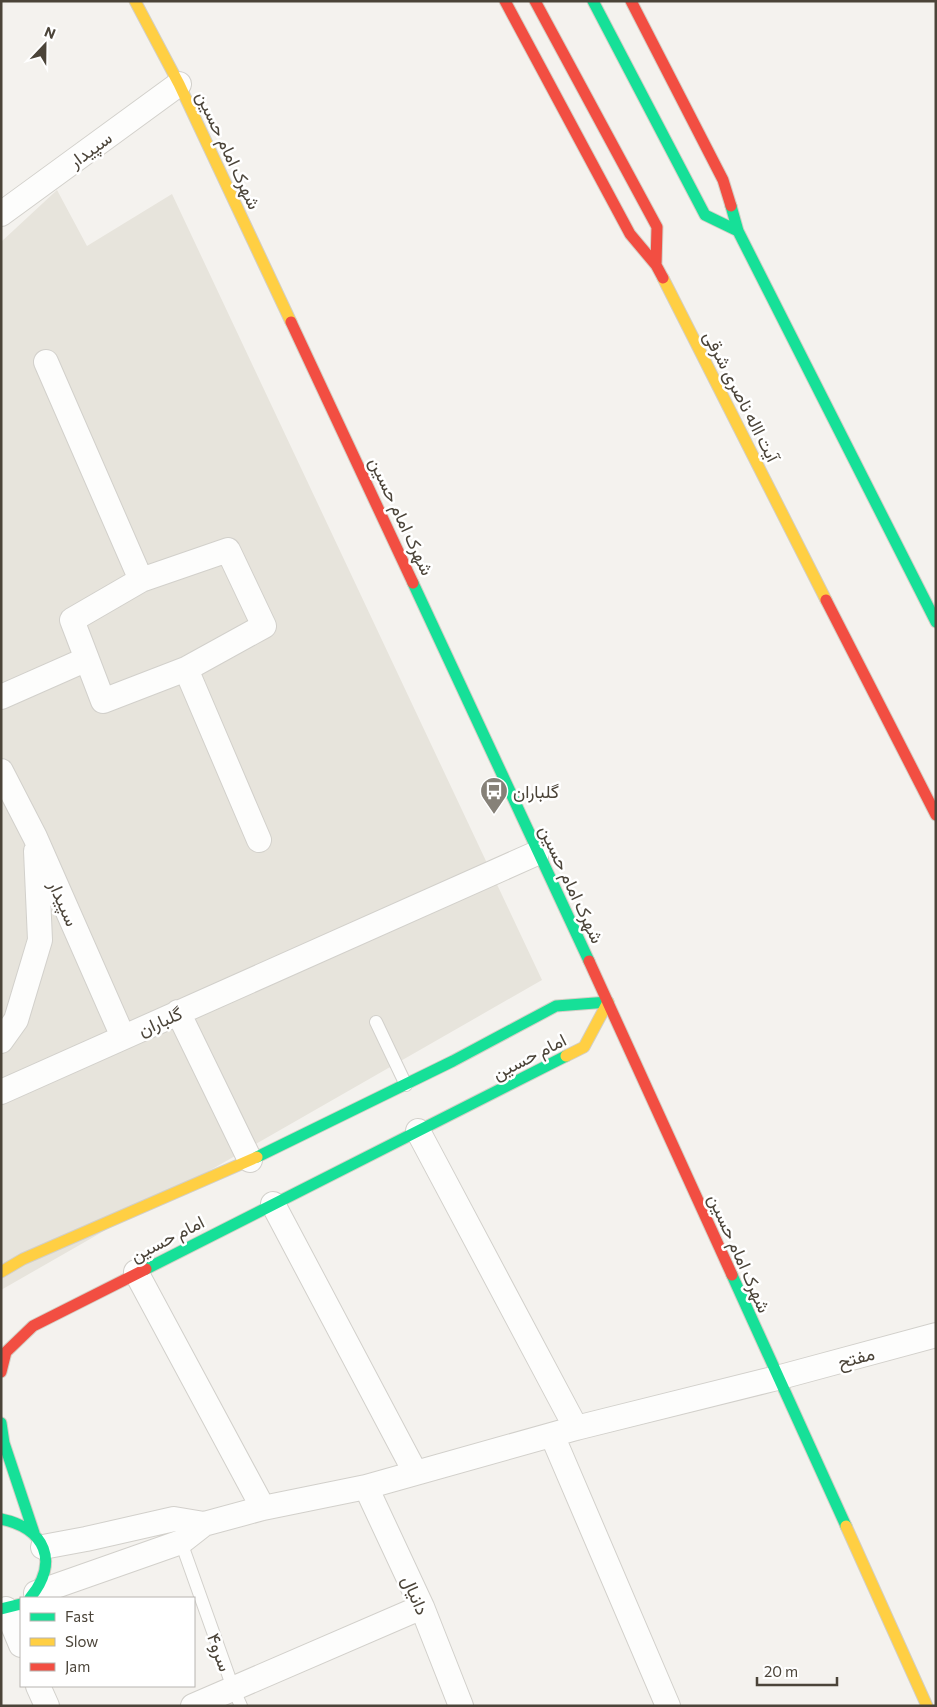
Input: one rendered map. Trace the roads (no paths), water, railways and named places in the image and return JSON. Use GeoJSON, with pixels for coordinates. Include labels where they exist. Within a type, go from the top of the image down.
{"type":"FeatureCollection","features":[{"type":"Feature","properties":{"kind":"main road","name":"شهرک امام حسین"},"geometry":{"type":"LineString","coordinates":[[135,1],[179,84],[445,650],[608,1002],[926,1706]]}},
{"type":"Feature","properties":{"kind":"main road","name":"آیت االه ناصری شرقی"},"geometry":{"type":"LineString","coordinates":[[504,1],[630,234],[656,266],[936,815]]}},
{"type":"Feature","properties":{"kind":"main road"},"geometry":{"type":"LineString","coordinates":[[535,1],[657,227],[656,266]]}},
{"type":"Feature","properties":{"kind":"main road"},"geometry":{"type":"LineString","coordinates":[[593,1],[705,216],[738,231]]}},
{"type":"Feature","properties":{"kind":"main road"},"geometry":{"type":"LineString","coordinates":[[632,1],[723,180],[738,231],[936,622]]}},
{"type":"Feature","properties":{"kind":"main road","name":"امام حسین"},"geometry":{"type":"LineString","coordinates":[[1,1272],[23,1259],[250,1160],[453,1062],[556,1006],[608,1002]]}},
{"type":"Feature","properties":{"kind":"main road","name":"امام حسین"},"geometry":{"type":"LineString","coordinates":[[1,1372],[6,1352],[33,1326],[136,1272],[584,1048],[608,1002]]}},
{"type":"Feature","properties":{"kind":"main road"},"geometry":{"type":"LineString","coordinates":[[1,1423],[4,1443],[46,1558],[46,1571],[42,1582],[24,1597]]}},
{"type":"Feature","properties":{"kind":"main road"},"geometry":{"type":"LineString","coordinates":[[1,1519],[23,1524],[38,1540]]}},
{"type":"Feature","properties":{"kind":"street","name":"سپیدار"},"geometry":{"type":"LineString","coordinates":[[1,214],[179,84]]}},
{"type":"Feature","properties":{"kind":"street"},"geometry":{"type":"LineString","coordinates":[[46,362],[141,580]]}},
{"type":"Feature","properties":{"kind":"street"},"geometry":{"type":"LineString","coordinates":[[228,550],[264,626],[186,669],[103,701],[72,620],[141,580],[228,550]]}},
{"type":"Feature","properties":{"kind":"street"},"geometry":{"type":"LineString","coordinates":[[1,697],[87,659]]}},
{"type":"Feature","properties":{"kind":"street"},"geometry":{"type":"LineString","coordinates":[[186,669],[259,840]]}},
{"type":"Feature","properties":{"kind":"street","name":"سپیدار"},"geometry":{"type":"LineString","coordinates":[[1,771],[35,837],[123,1037]]}},
{"type":"Feature","properties":{"kind":"street"},"geometry":{"type":"LineString","coordinates":[[1,1041],[16,1020],[40,940],[35,837]]}},
{"type":"Feature","properties":{"kind":"street","name":"گلباران"},"geometry":{"type":"LineString","coordinates":[[1,1092],[538,853]]}},
{"type":"Feature","properties":{"kind":"street"},"geometry":{"type":"LineString","coordinates":[[178,1012],[250,1160]]}},
{"type":"Feature","properties":{"kind":"street"},"geometry":{"type":"LineString","coordinates":[[418,1131],[576,1428]]}},
{"type":"Feature","properties":{"kind":"street"},"geometry":{"type":"LineString","coordinates":[[273,1204],[415,1472]]}},
{"type":"Feature","properties":{"kind":"street"},"geometry":{"type":"LineString","coordinates":[[136,1272],[263,1508]]}},
{"type":"Feature","properties":{"kind":"street","name":"مفتح"},"geometry":{"type":"LineString","coordinates":[[204,1524],[263,1508],[366,1487],[576,1428],[777,1378],[936,1335]]}},
{"type":"Feature","properties":{"kind":"street"},"geometry":{"type":"LineString","coordinates":[[552,1435],[668,1706]]}},
{"type":"Feature","properties":{"kind":"street","name":"دانیال"},"geometry":{"type":"LineString","coordinates":[[366,1487],[422,1607],[461,1706]]}},
{"type":"Feature","properties":{"kind":"street"},"geometry":{"type":"LineString","coordinates":[[38,1540],[86,1539],[174,1519],[204,1524]]}},
{"type":"Feature","properties":{"kind":"street"},"geometry":{"type":"LineString","coordinates":[[35,1597],[181,1542],[204,1524]]}},
{"type":"Feature","properties":{"kind":"street"},"geometry":{"type":"LineString","coordinates":[[16,1604],[20,1637]]}},
{"type":"Feature","properties":{"kind":"street"},"geometry":{"type":"LineString","coordinates":[[192,1706],[237,1697],[422,1607]]}},
{"type":"Feature","properties":{"kind":"street"},"geometry":{"type":"LineString","coordinates":[[38,1687],[47,1706]]}},
{"type":"Feature","properties":{"kind":"lane"},"geometry":{"type":"LineString","coordinates":[[376,1022],[406,1085]]}},
{"type":"Feature","properties":{"kind":"lane","name":"سرو۴"},"geometry":{"type":"LineString","coordinates":[[181,1542],[237,1697]]}},
{"type":"Feature","properties":{"kind":"place","name":"گلباران"},"geometry":{"type":"Point","coordinates":[494,815]}}]}
